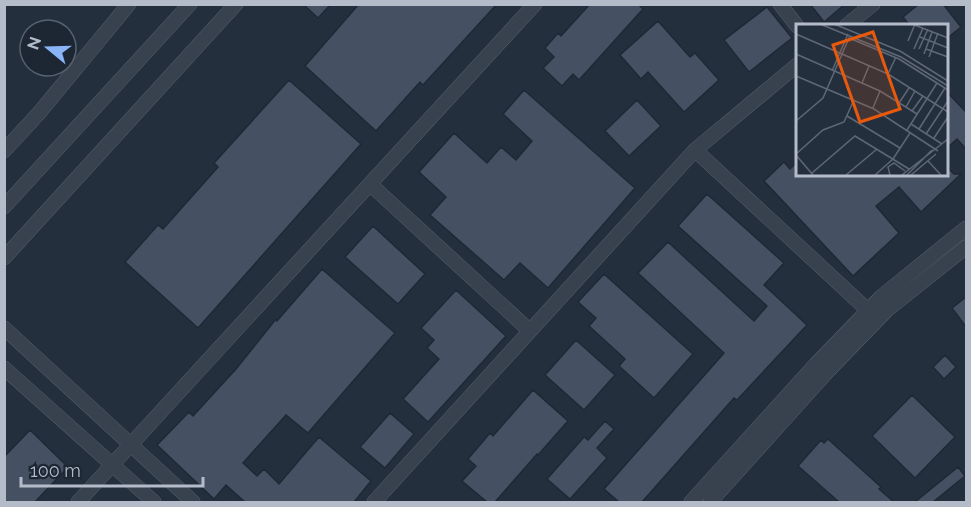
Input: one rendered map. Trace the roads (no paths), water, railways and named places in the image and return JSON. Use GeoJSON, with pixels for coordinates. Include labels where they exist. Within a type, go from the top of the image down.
{"type":"FeatureCollection","features":[{"type":"Feature","properties":{"kind":"street"},"geometry":{"type":"LineString","coordinates":[[4,151],[39,113],[129,4]]}},
{"type":"Feature","properties":{"kind":"street"},"geometry":{"type":"LineString","coordinates":[[4,207],[190,4]]}},
{"type":"Feature","properties":{"kind":"street"},"geometry":{"type":"LineString","coordinates":[[4,258],[236,4]]}},
{"type":"Feature","properties":{"kind":"street"},"geometry":{"type":"LineString","coordinates":[[78,502],[535,4]]}},
{"type":"Feature","properties":{"kind":"street"},"geometry":{"type":"LineString","coordinates":[[780,4],[796,25]]}},
{"type":"Feature","properties":{"kind":"street"},"geometry":{"type":"LineString","coordinates":[[848,24],[873,4]]}},
{"type":"Feature","properties":{"kind":"street"},"geometry":{"type":"LineString","coordinates":[[374,502],[695,150],[796,66]]}},
{"type":"Feature","properties":{"kind":"street"},"geometry":{"type":"LineString","coordinates":[[695,150],[873,315]]}},
{"type":"Feature","properties":{"kind":"street"},"geometry":{"type":"LineString","coordinates":[[370,184],[530,331]]}},
{"type":"Feature","properties":{"kind":"street"},"geometry":{"type":"LineString","coordinates":[[715,501],[873,315],[881,297],[966,228]]}},
{"type":"Feature","properties":{"kind":"street"},"geometry":{"type":"LineString","coordinates":[[691,502],[873,315],[887,310],[966,247]]}},
{"type":"Feature","properties":{"kind":"street"},"geometry":{"type":"LineString","coordinates":[[4,328],[193,502]]}},
{"type":"Feature","properties":{"kind":"street"},"geometry":{"type":"LineString","coordinates":[[4,368],[154,502]]}}]}
